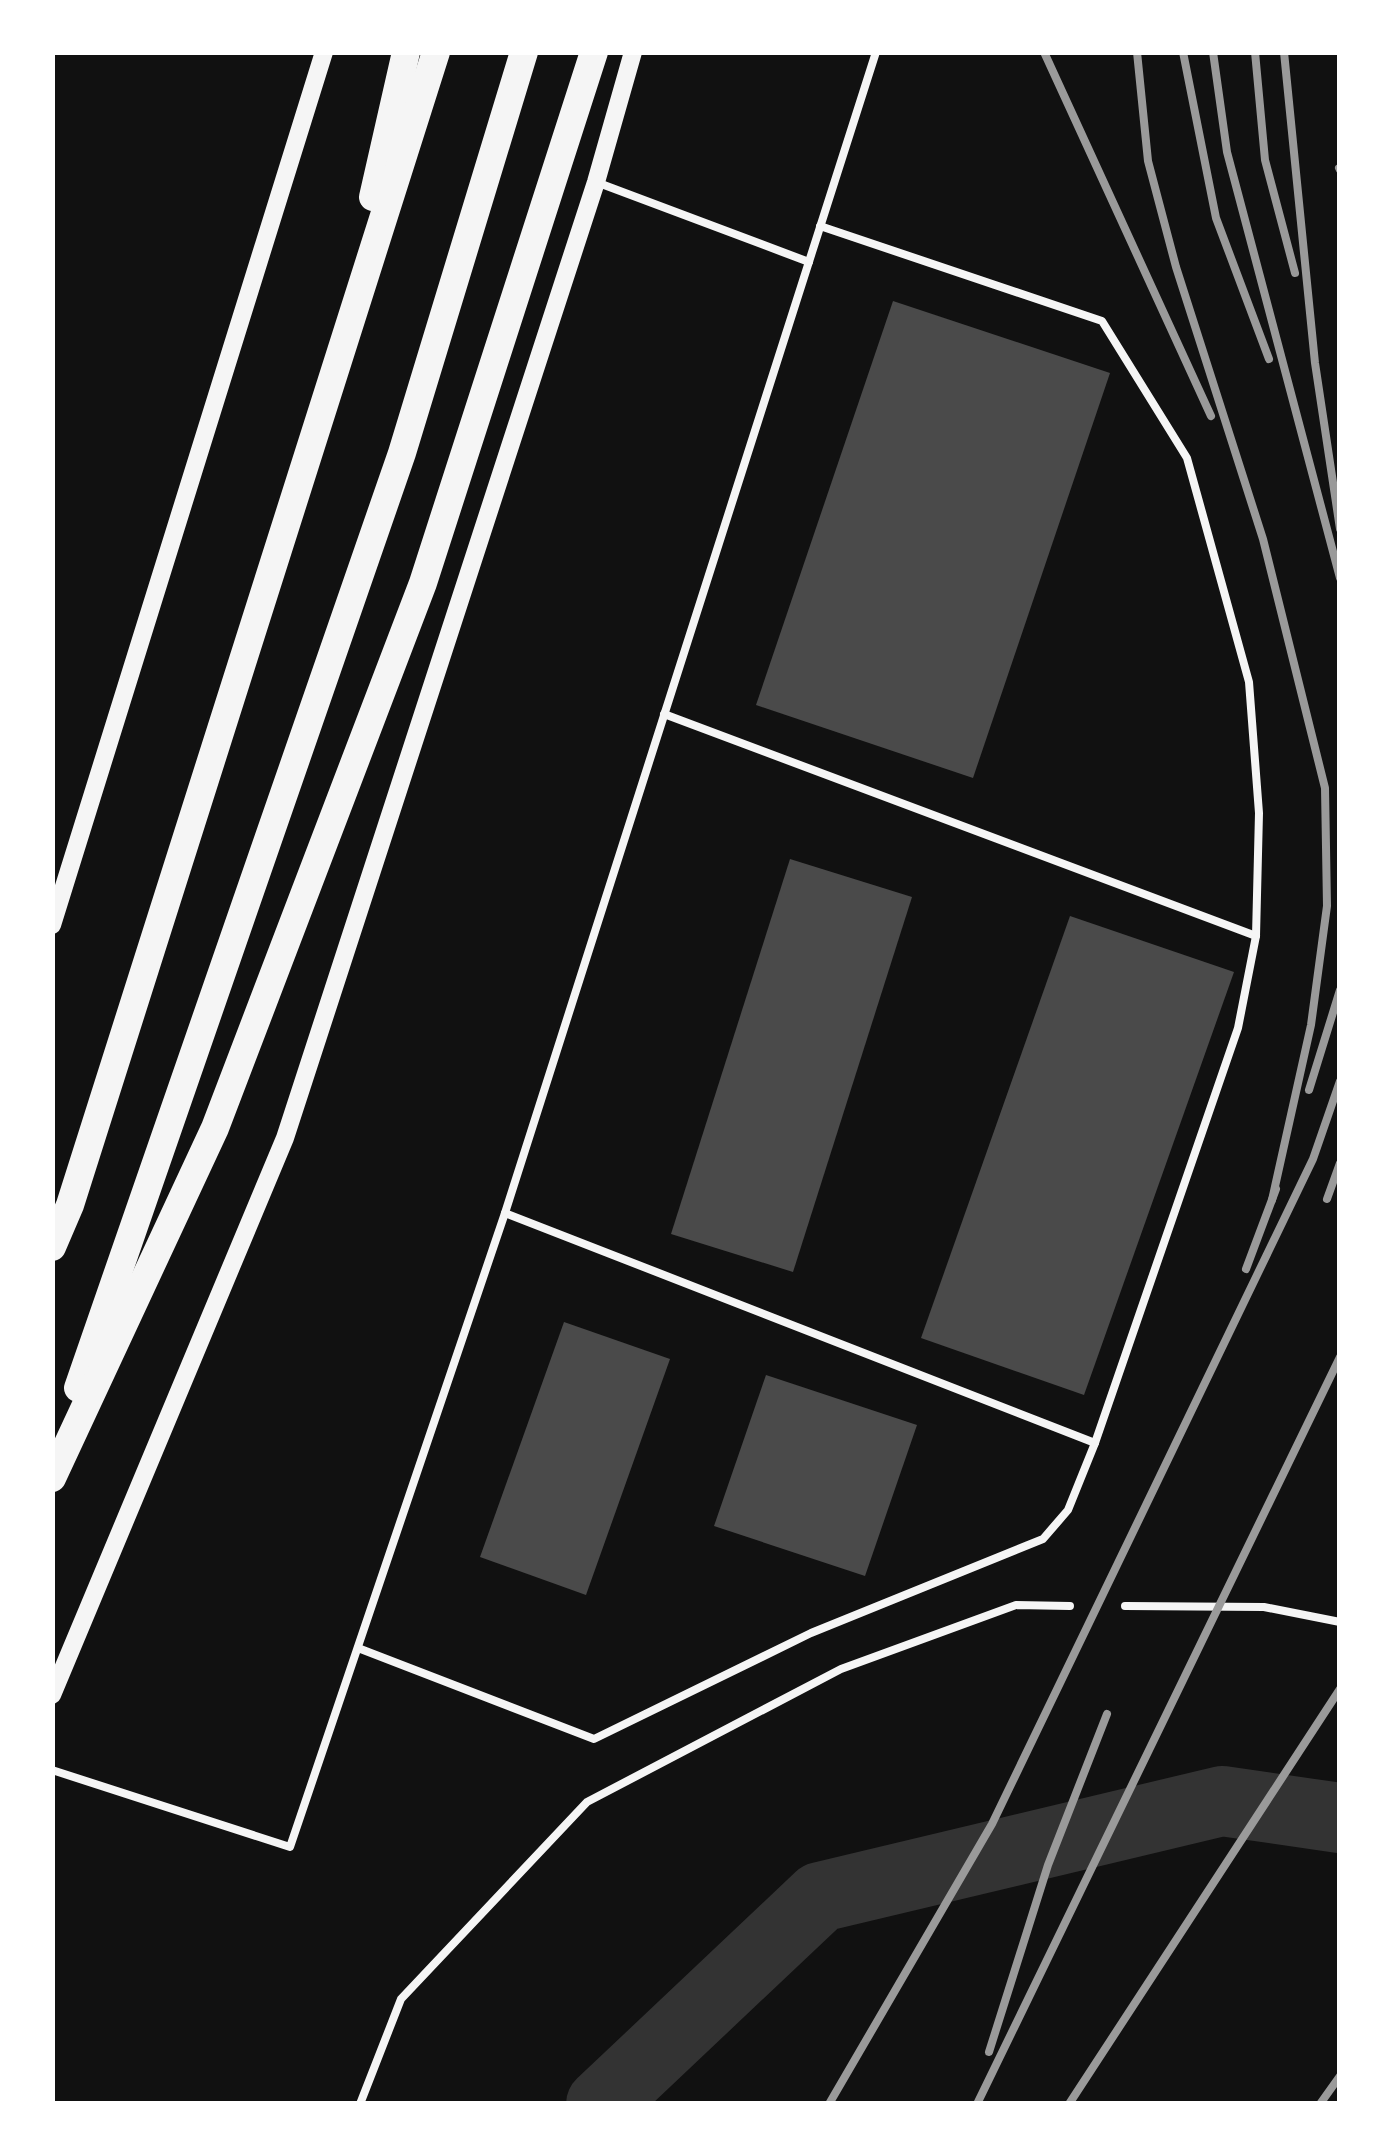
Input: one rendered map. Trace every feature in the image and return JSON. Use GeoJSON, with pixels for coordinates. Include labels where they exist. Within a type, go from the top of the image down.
{"type":"FeatureCollection","features":[{"type":"Feature","properties":{"kind":"highway"},"geometry":{"type":"LineString","coordinates":[[331,384],[406,52]]}},
{"type":"Feature","properties":{"kind":"highway"},"geometry":{"type":"LineString","coordinates":[[52,1247],[70,1205],[436,52]]}},
{"type":"Feature","properties":{"kind":"highway"},"geometry":{"type":"LineString","coordinates":[[52,1460],[402,453],[524,52]]}},
{"type":"Feature","properties":{"kind":"highway"},"geometry":{"type":"LineString","coordinates":[[52,1478],[215,1128],[416,602],[594,52]]}},
{"type":"Feature","properties":{"kind":"street"},"geometry":{"type":"LineString","coordinates":[[52,926],[324,52]]}},
{"type":"Feature","properties":{"kind":"street"},"geometry":{"type":"LineString","coordinates":[[52,1695],[284,1138],[596,182],[633,52]]}},
{"type":"Feature","properties":{"kind":"lane"},"geometry":{"type":"LineString","coordinates":[[52,1770],[290,1848],[505,1212],[876,52]]}},
{"type":"Feature","properties":{"kind":"lane"},"geometry":{"type":"LineString","coordinates":[[596,182],[808,262]]}},
{"type":"Feature","properties":{"kind":"lane"},"geometry":{"type":"LineString","coordinates":[[358,1648],[594,1738],[812,1633],[1043,1539],[1068,1510],[1095,1443],[1238,1028],[1256,936],[1259,813],[1249,682],[1187,458],[1102,321],[820,226]]}},
{"type":"Feature","properties":{"kind":"lane"},"geometry":{"type":"LineString","coordinates":[[664,714],[1256,936]]}},
{"type":"Feature","properties":{"kind":"lane"},"geometry":{"type":"LineString","coordinates":[[505,1212],[1095,1443]]}},
{"type":"Feature","properties":{"kind":"lane"},"geometry":{"type":"LineString","coordinates":[[360,2104],[401,1999],[587,1802],[841,1669],[1016,1605],[1070,1606]]}},
{"type":"Feature","properties":{"kind":"lane"},"geometry":{"type":"LineString","coordinates":[[1125,1606],[1264,1607],[1340,1622]]}},
{"type":"Feature","properties":{"kind":"building"},"geometry":{"type":"Polygon","coordinates":[[[893,301],[1110,373],[973,778],[756,705],[893,301]]]}},
{"type":"Feature","properties":{"kind":"building"},"geometry":{"type":"Polygon","coordinates":[[[790,859],[912,897],[793,1272],[671,1234],[790,859]]]}},
{"type":"Feature","properties":{"kind":"building"},"geometry":{"type":"Polygon","coordinates":[[[1070,916],[1234,972],[1084,1395],[921,1338],[1070,916]]]}},
{"type":"Feature","properties":{"kind":"building"},"geometry":{"type":"Polygon","coordinates":[[[564,1322],[670,1359],[586,1595],[480,1557],[564,1322]]]}},
{"type":"Feature","properties":{"kind":"building"},"geometry":{"type":"Polygon","coordinates":[[[766,1375],[917,1425],[865,1576],[714,1526],[766,1375]]]}},
{"type":"Feature","properties":{"kind":"waterway"},"geometry":{"type":"LineString","coordinates":[[601,2104],[820,1897],[1222,1801],[1340,1818]]}},
{"type":"Feature","properties":{"kind":"railway"},"geometry":{"type":"LineString","coordinates":[[1044,52],[1211,416]]}},
{"type":"Feature","properties":{"kind":"railway"},"geometry":{"type":"LineString","coordinates":[[1137,52],[1148,161],[1176,267],[1263,539],[1325,788],[1327,906],[1311,1025],[1272,1200]]}},
{"type":"Feature","properties":{"kind":"railway"},"geometry":{"type":"LineString","coordinates":[[1183,52],[1216,218],[1269,359]]}},
{"type":"Feature","properties":{"kind":"railway"},"geometry":{"type":"LineString","coordinates":[[1213,52],[1227,152],[1340,578]]}},
{"type":"Feature","properties":{"kind":"railway"},"geometry":{"type":"LineString","coordinates":[[1255,52],[1265,160],[1295,273]]}},
{"type":"Feature","properties":{"kind":"railway"},"geometry":{"type":"LineString","coordinates":[[1284,52],[1315,363],[1340,529]]}},
{"type":"Feature","properties":{"kind":"railway"},"geometry":{"type":"LineString","coordinates":[[1309,1090],[1340,990]]}},
{"type":"Feature","properties":{"kind":"railway"},"geometry":{"type":"LineString","coordinates":[[829,2104],[992,1824],[1313,1159],[1340,1081]]}},
{"type":"Feature","properties":{"kind":"railway"},"geometry":{"type":"LineString","coordinates":[[1327,1199],[1340,1163]]}},
{"type":"Feature","properties":{"kind":"railway"},"geometry":{"type":"LineString","coordinates":[[1246,1269],[1276,1189]]}},
{"type":"Feature","properties":{"kind":"railway"},"geometry":{"type":"LineString","coordinates":[[977,2104],[1340,1357]]}},
{"type":"Feature","properties":{"kind":"railway"},"geometry":{"type":"LineString","coordinates":[[1069,2104],[1340,1689]]}},
{"type":"Feature","properties":{"kind":"railway"},"geometry":{"type":"LineString","coordinates":[[989,2052],[1048,1865],[1107,1714]]}},
{"type":"Feature","properties":{"kind":"railway"},"geometry":{"type":"LineString","coordinates":[[1320,2104],[1340,2076]]}}]}
